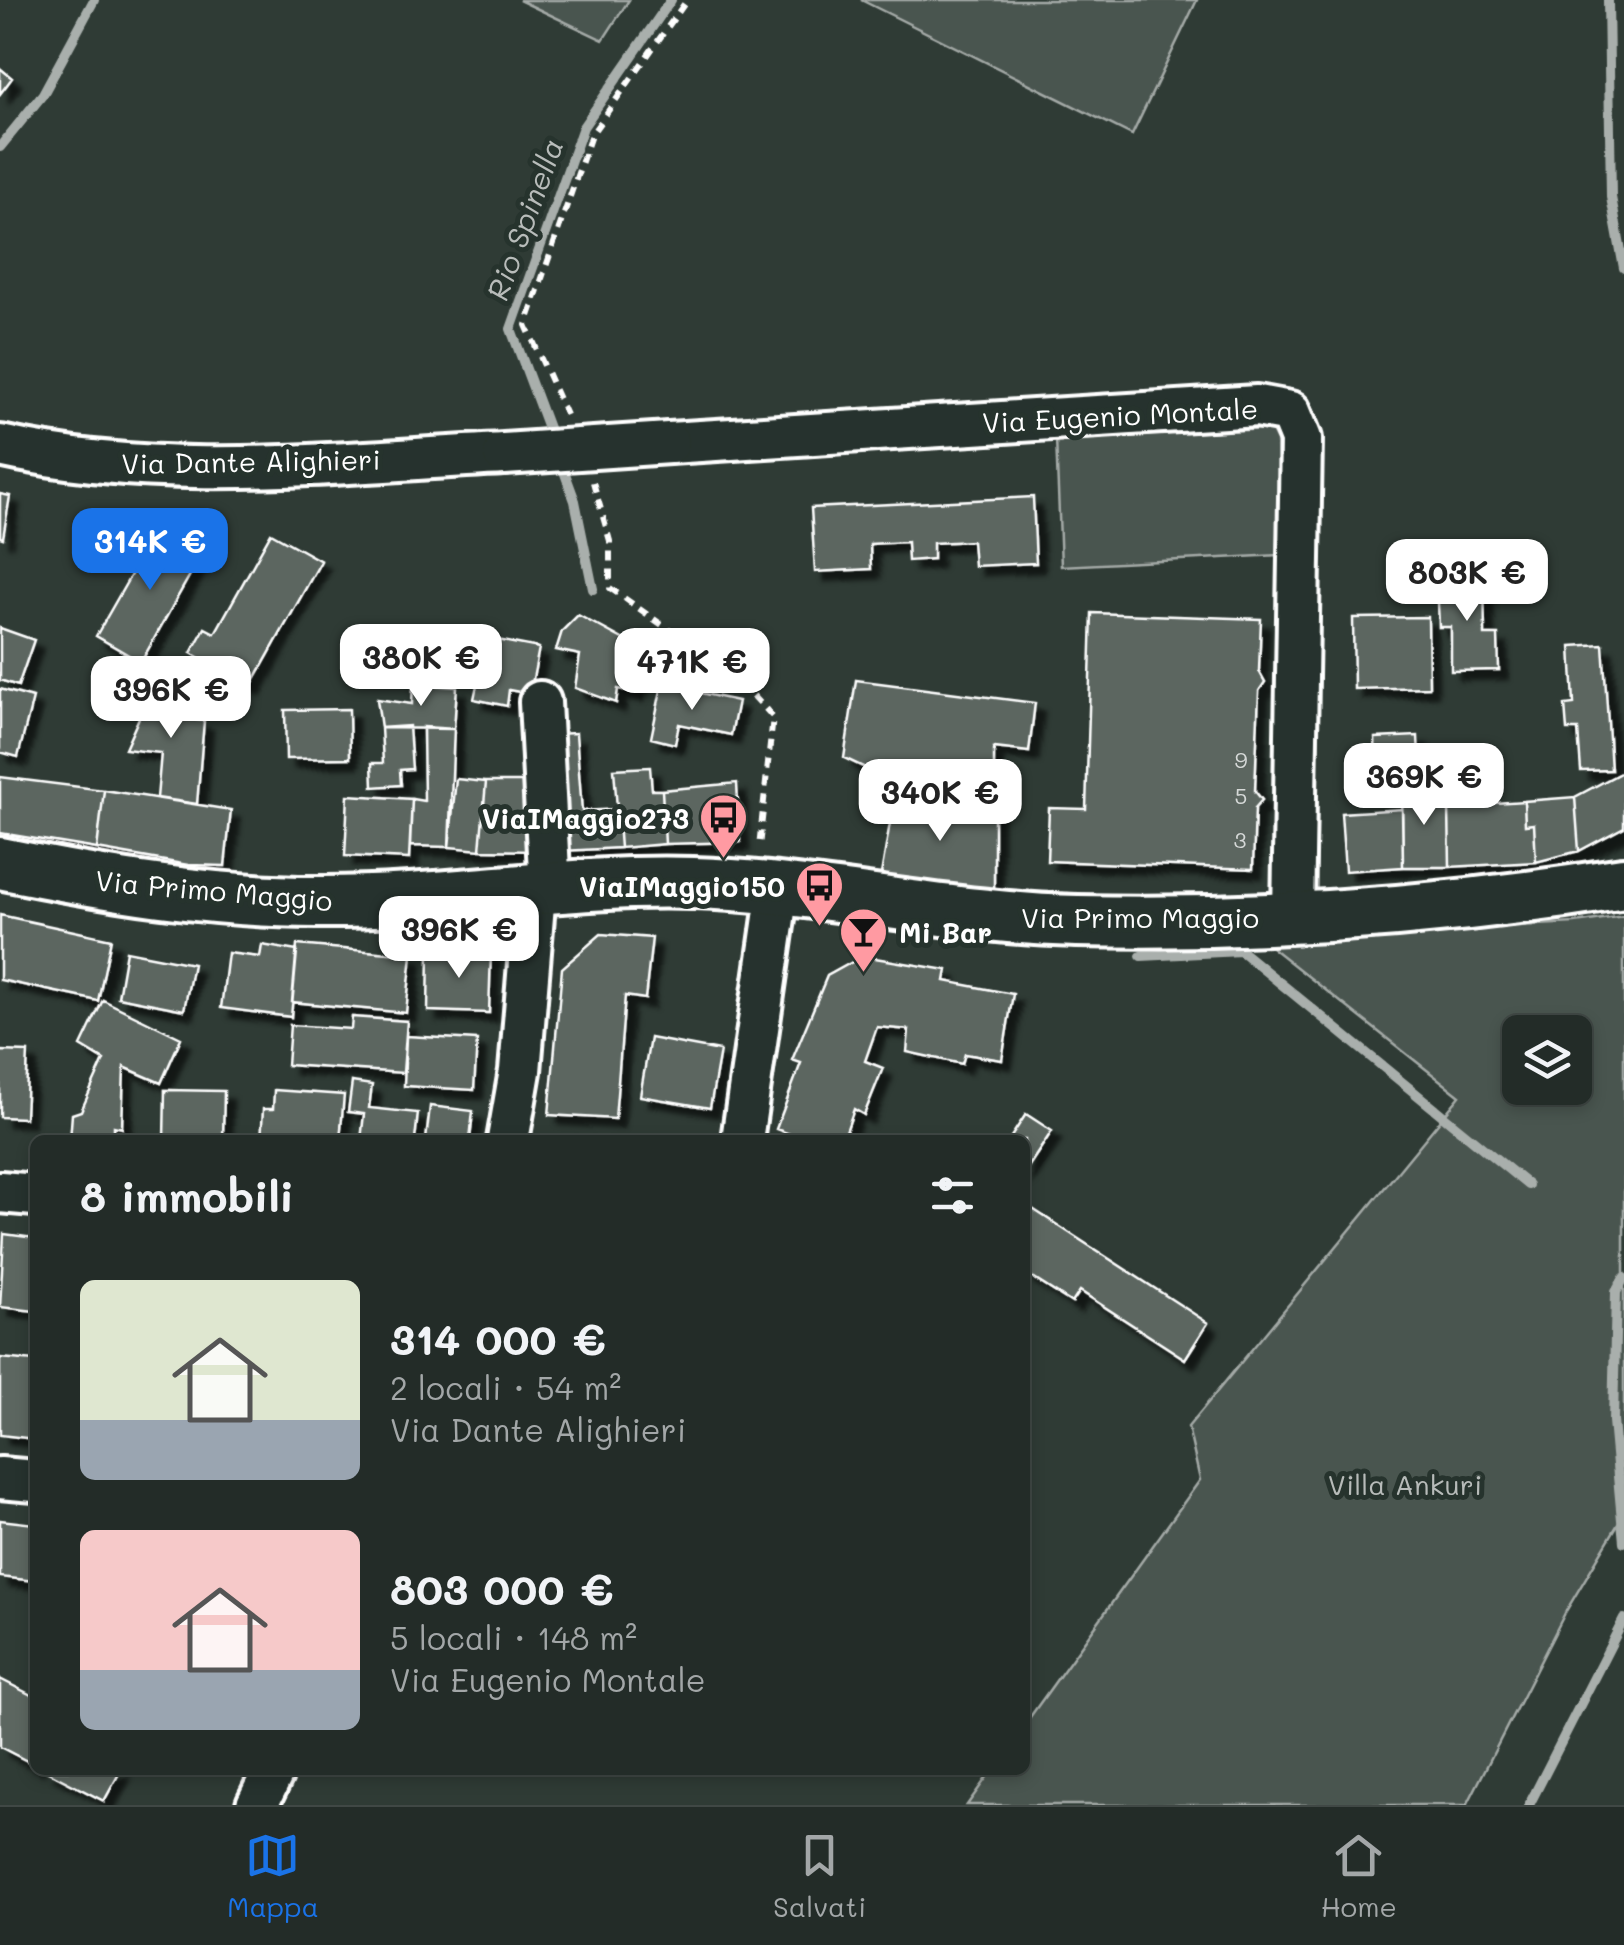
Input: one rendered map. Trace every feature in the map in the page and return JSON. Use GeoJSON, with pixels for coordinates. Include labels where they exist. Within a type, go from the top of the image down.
{"type":"FeatureCollection","features":[{"type":"Feature","properties":{"kind":"main road","name":"Via Primo Maggio"},"geometry":{"type":"LineString","coordinates":[[0,863],[166,890],[317,902],[648,882],[778,890],[1076,921],[1292,916],[1471,903],[1624,883]]}},
{"type":"Feature","properties":{"kind":"street","name":"Via Eugenio Montale"},"geometry":{"type":"LineString","coordinates":[[504,454],[1256,406],[1290,412],[1301,439],[1292,916]]}},
{"type":"Feature","properties":{"kind":"street","name":"Via Dante Alighieri"},"geometry":{"type":"LineString","coordinates":[[0,446],[90,462],[154,466],[504,454]]}},
{"type":"Feature","properties":{"kind":"street"},"geometry":{"type":"LineString","coordinates":[[509,1135],[543,891],[540,702]]}},
{"type":"Feature","properties":{"kind":"street"},"geometry":{"type":"LineString","coordinates":[[743,1135],[778,890]]}},
{"type":"Feature","properties":{"kind":"street"},"geometry":{"type":"LineString","coordinates":[[0,1192],[30,1195]]}},
{"type":"Feature","properties":{"kind":"street"},"geometry":{"type":"LineString","coordinates":[[0,1478],[30,1481]]}},
{"type":"Feature","properties":{"kind":"street"},"geometry":{"type":"LineString","coordinates":[[256,1805],[271,1775]]}},
{"type":"Feature","properties":{"kind":"green space"},"geometry":{"type":"Polygon","coordinates":[[[519,0],[629,0],[603,40],[519,0]]]}},
{"type":"Feature","properties":{"kind":"green space"},"geometry":{"type":"Polygon","coordinates":[[[861,0],[1197,0],[1132,135],[861,0]]]}},
{"type":"Feature","properties":{"kind":"green space"},"geometry":{"type":"Polygon","coordinates":[[[1271,429],[1277,441],[1280,555],[1061,566],[1056,438],[1271,429]]]}},
{"type":"Feature","properties":{"kind":"green space","name":"Villa Ankuri"},"geometry":{"type":"Polygon","coordinates":[[[1624,916],[1624,1514],[1566,1611],[1467,1805],[967,1805],[988,1775],[1030,1775],[1030,1717],[1200,1480],[1188,1427],[1460,1096],[1262,940],[1575,923],[1624,916]]]}},
{"type":"Feature","properties":{"kind":"building"},"geometry":{"type":"Polygon","coordinates":[[[0,68],[12,78],[0,94],[0,68]]]}},
{"type":"Feature","properties":{"kind":"building"},"geometry":{"type":"Polygon","coordinates":[[[0,494],[10,496],[3,538],[0,537],[0,494]]]}},
{"type":"Feature","properties":{"kind":"building"},"geometry":{"type":"Polygon","coordinates":[[[1033,497],[1036,563],[974,566],[972,541],[933,543],[933,559],[908,561],[907,542],[870,544],[871,569],[815,572],[811,508],[1033,497]]]}},
{"type":"Feature","properties":{"kind":"building"},"geometry":{"type":"Polygon","coordinates":[[[160,524],[204,550],[141,662],[96,636],[160,524]]]}},
{"type":"Feature","properties":{"kind":"building"},"geometry":{"type":"Polygon","coordinates":[[[271,533],[321,561],[251,686],[191,653],[205,628],[215,633],[271,533]]]}},
{"type":"Feature","properties":{"kind":"building"},"geometry":{"type":"Polygon","coordinates":[[[1484,577],[1485,635],[1498,635],[1499,670],[1451,671],[1451,627],[1439,627],[1437,578],[1484,577]]]}},
{"type":"Feature","properties":{"kind":"building"},"geometry":{"type":"Polygon","coordinates":[[[1092,613],[1261,619],[1259,671],[1265,682],[1259,691],[1255,791],[1262,800],[1255,808],[1253,869],[1047,861],[1049,808],[1086,809],[1092,613]]]}},
{"type":"Feature","properties":{"kind":"building"},"geometry":{"type":"Polygon","coordinates":[[[578,615],[652,655],[634,692],[618,689],[616,703],[575,688],[580,655],[556,650],[562,631],[578,615]]]}},
{"type":"Feature","properties":{"kind":"building"},"geometry":{"type":"Polygon","coordinates":[[[1428,617],[1429,687],[1354,689],[1353,618],[1428,617]]]}},
{"type":"Feature","properties":{"kind":"building"},"geometry":{"type":"Polygon","coordinates":[[[0,628],[34,640],[18,686],[0,680],[0,628]]]}},
{"type":"Feature","properties":{"kind":"building"},"geometry":{"type":"Polygon","coordinates":[[[487,638],[539,648],[530,694],[509,690],[507,706],[474,699],[487,638]]]}},
{"type":"Feature","properties":{"kind":"building"},"geometry":{"type":"Polygon","coordinates":[[[1603,644],[1611,770],[1581,771],[1578,730],[1567,730],[1565,705],[1574,704],[1571,646],[1603,644]]]}},
{"type":"Feature","properties":{"kind":"building"},"geometry":{"type":"Polygon","coordinates":[[[158,675],[189,688],[181,718],[204,721],[197,804],[157,798],[161,753],[125,749],[158,675]]]}},
{"type":"Feature","properties":{"kind":"building"},"geometry":{"type":"Polygon","coordinates":[[[856,680],[1035,703],[1029,752],[994,748],[994,812],[897,783],[844,758],[856,680]]]}},
{"type":"Feature","properties":{"kind":"building"},"geometry":{"type":"Polygon","coordinates":[[[413,684],[457,687],[454,729],[381,728],[377,699],[412,704],[413,684]]]}},
{"type":"Feature","properties":{"kind":"building"},"geometry":{"type":"Polygon","coordinates":[[[662,685],[738,701],[731,735],[679,724],[675,744],[651,738],[662,685]]]}},
{"type":"Feature","properties":{"kind":"building"},"geometry":{"type":"Polygon","coordinates":[[[0,689],[33,698],[18,757],[0,752],[0,689]]]}},
{"type":"Feature","properties":{"kind":"building"},"geometry":{"type":"Polygon","coordinates":[[[349,709],[350,758],[286,759],[285,710],[349,709]]]}},
{"type":"Feature","properties":{"kind":"building"},"geometry":{"type":"Polygon","coordinates":[[[409,726],[412,769],[400,770],[401,785],[373,787],[372,763],[383,763],[381,728],[409,726]]]}},
{"type":"Feature","properties":{"kind":"building"},"geometry":{"type":"Polygon","coordinates":[[[423,727],[454,729],[449,847],[410,846],[412,799],[424,801],[423,727]]]}},
{"type":"Feature","properties":{"kind":"building"},"geometry":{"type":"Polygon","coordinates":[[[576,733],[582,811],[617,809],[620,848],[562,851],[554,734],[576,733]]]}},
{"type":"Feature","properties":{"kind":"building"},"geometry":{"type":"Polygon","coordinates":[[[1418,736],[1420,779],[1377,782],[1375,738],[1418,736]]]}},
{"type":"Feature","properties":{"kind":"building"},"geometry":{"type":"Polygon","coordinates":[[[650,767],[652,790],[662,790],[665,844],[620,848],[614,769],[650,767]]]}},
{"type":"Feature","properties":{"kind":"building"},"geometry":{"type":"Polygon","coordinates":[[[1624,771],[1624,827],[1579,851],[1575,797],[1624,771]]]}},
{"type":"Feature","properties":{"kind":"building"},"geometry":{"type":"Polygon","coordinates":[[[0,777],[104,790],[97,849],[0,833],[0,777]]]}},
{"type":"Feature","properties":{"kind":"building"},"geometry":{"type":"Polygon","coordinates":[[[456,779],[486,782],[480,850],[449,847],[456,779]]]}},
{"type":"Feature","properties":{"kind":"building"},"geometry":{"type":"Polygon","coordinates":[[[1427,779],[1427,806],[1449,806],[1450,867],[1403,867],[1402,780],[1427,779]]]}},
{"type":"Feature","properties":{"kind":"building"},"geometry":{"type":"Polygon","coordinates":[[[486,782],[540,782],[536,851],[480,850],[486,782]]]}},
{"type":"Feature","properties":{"kind":"building"},"geometry":{"type":"Polygon","coordinates":[[[737,783],[740,842],[665,844],[662,790],[737,783]]]}},
{"type":"Feature","properties":{"kind":"building"},"geometry":{"type":"Polygon","coordinates":[[[897,783],[994,812],[994,898],[880,880],[897,783]]]}},
{"type":"Feature","properties":{"kind":"building"},"geometry":{"type":"Polygon","coordinates":[[[104,790],[231,810],[225,866],[188,865],[97,849],[104,790]]]}},
{"type":"Feature","properties":{"kind":"building"},"geometry":{"type":"Polygon","coordinates":[[[348,795],[412,799],[409,859],[345,856],[348,795]]]}},
{"type":"Feature","properties":{"kind":"building"},"geometry":{"type":"Polygon","coordinates":[[[1575,797],[1579,851],[1536,862],[1534,824],[1525,825],[1524,801],[1575,797]]]}},
{"type":"Feature","properties":{"kind":"building"},"geometry":{"type":"Polygon","coordinates":[[[1524,801],[1525,825],[1534,824],[1536,862],[1450,867],[1449,806],[1524,801]]]}},
{"type":"Feature","properties":{"kind":"building"},"geometry":{"type":"Polygon","coordinates":[[[1402,809],[1403,867],[1345,871],[1341,813],[1402,809]]]}},
{"type":"Feature","properties":{"kind":"building"},"geometry":{"type":"Polygon","coordinates":[[[0,915],[111,939],[98,1001],[0,980],[0,915]]]}},
{"type":"Feature","properties":{"kind":"building"},"geometry":{"type":"Polygon","coordinates":[[[601,934],[652,938],[645,999],[625,996],[615,1119],[549,1115],[562,968],[601,934]]]}},
{"type":"Feature","properties":{"kind":"building"},"geometry":{"type":"Polygon","coordinates":[[[262,945],[297,951],[291,1017],[221,1008],[228,953],[260,957],[262,945]]]}},
{"type":"Feature","properties":{"kind":"building"},"geometry":{"type":"Polygon","coordinates":[[[297,945],[412,955],[406,1013],[292,1002],[297,945]]]}},
{"type":"Feature","properties":{"kind":"building"},"geometry":{"type":"Polygon","coordinates":[[[429,950],[491,952],[489,1013],[428,1011],[429,950]]]}},
{"type":"Feature","properties":{"kind":"building"},"geometry":{"type":"Polygon","coordinates":[[[126,951],[193,964],[184,1010],[118,997],[126,951]]]}},
{"type":"Feature","properties":{"kind":"building"},"geometry":{"type":"Polygon","coordinates":[[[863,956],[947,970],[945,981],[1013,994],[1002,1060],[965,1054],[962,1064],[907,1052],[909,1030],[877,1027],[865,1061],[883,1068],[864,1115],[854,1109],[845,1135],[792,1135],[776,1129],[801,1063],[792,1060],[827,976],[863,956]]]}},
{"type":"Feature","properties":{"kind":"building"},"geometry":{"type":"Polygon","coordinates":[[[103,1000],[181,1038],[161,1083],[124,1067],[122,1128],[114,1126],[114,1135],[70,1135],[72,1114],[81,1111],[104,1060],[81,1046],[103,1000]]]}},
{"type":"Feature","properties":{"kind":"building"},"geometry":{"type":"Polygon","coordinates":[[[352,1017],[407,1021],[403,1073],[287,1065],[290,1025],[351,1029],[352,1017]]]}},
{"type":"Feature","properties":{"kind":"building"},"geometry":{"type":"Polygon","coordinates":[[[406,1036],[477,1040],[474,1090],[404,1086],[406,1036]]]}},
{"type":"Feature","properties":{"kind":"building"},"geometry":{"type":"Polygon","coordinates":[[[650,1038],[720,1051],[710,1108],[640,1096],[650,1038]]]}},
{"type":"Feature","properties":{"kind":"building"},"geometry":{"type":"Polygon","coordinates":[[[0,1051],[28,1052],[25,1118],[0,1117],[0,1051]]]}},
{"type":"Feature","properties":{"kind":"building"},"geometry":{"type":"Polygon","coordinates":[[[352,1082],[372,1085],[369,1108],[418,1113],[416,1135],[362,1135],[364,1114],[348,1112],[352,1082]]]}},
{"type":"Feature","properties":{"kind":"building"},"geometry":{"type":"Polygon","coordinates":[[[165,1090],[224,1091],[223,1135],[164,1135],[165,1090]]]}},
{"type":"Feature","properties":{"kind":"building"},"geometry":{"type":"Polygon","coordinates":[[[274,1090],[344,1095],[340,1135],[261,1135],[263,1109],[273,1109],[274,1090]]]}},
{"type":"Feature","properties":{"kind":"building"},"geometry":{"type":"Polygon","coordinates":[[[430,1106],[473,1111],[471,1135],[427,1135],[430,1106]]]}},
{"type":"Feature","properties":{"kind":"building"},"geometry":{"type":"Polygon","coordinates":[[[1026,1114],[1052,1131],[1030,1164],[1030,1135],[1012,1135],[1026,1114]]]}},
{"type":"Feature","properties":{"kind":"building"},"geometry":{"type":"Polygon","coordinates":[[[1030,1207],[1208,1323],[1185,1359],[1080,1291],[1072,1303],[1030,1276],[1030,1207]]]}},
{"type":"Feature","properties":{"kind":"building"},"geometry":{"type":"Polygon","coordinates":[[[4,1234],[30,1237],[30,1310],[0,1307],[4,1234]]]}},
{"type":"Feature","properties":{"kind":"building"},"geometry":{"type":"Polygon","coordinates":[[[0,1358],[30,1361],[30,1438],[0,1435],[0,1358]]]}},
{"type":"Feature","properties":{"kind":"building"},"geometry":{"type":"Polygon","coordinates":[[[0,1520],[30,1523],[30,1580],[0,1577],[0,1520]]]}},
{"type":"Feature","properties":{"kind":"building"},"geometry":{"type":"Polygon","coordinates":[[[0,1679],[30,1694],[30,1762],[0,1747],[0,1679]]]}},
{"type":"Feature","properties":{"kind":"building"},"geometry":{"type":"Polygon","coordinates":[[[54,1775],[118,1775],[104,1801],[54,1775]]]}},
{"type":"Feature","properties":{"kind":"waterway"},"geometry":{"type":"LineString","coordinates":[[0,147],[43,94],[94,0]]}},
{"type":"Feature","properties":{"kind":"waterway","name":"Rio Spinella"},"geometry":{"type":"LineString","coordinates":[[554,444],[511,329],[583,127],[671,0]]}},
{"type":"Feature","properties":{"kind":"waterway"},"geometry":{"type":"LineString","coordinates":[[1608,0],[1611,197],[1624,268]]}},
{"type":"Feature","properties":{"kind":"waterway","name":"Rio Spinella"},"geometry":{"type":"LineString","coordinates":[[560,460],[575,501],[593,589]]}},
{"type":"Feature","properties":{"kind":"waterway"},"geometry":{"type":"LineString","coordinates":[[1141,956],[1241,951],[1528,1185]]}},
{"type":"Feature","properties":{"kind":"waterway"},"geometry":{"type":"LineString","coordinates":[[1624,1278],[1616,1292],[1613,1421],[1624,1542]]}},
{"type":"Feature","properties":{"kind":"waterway"},"geometry":{"type":"LineString","coordinates":[[1529,1805],[1624,1619]]}},
{"type":"Feature","properties":{"kind":"place","name":"ViaIMaggio273"},"geometry":{"type":"Point","coordinates":[724,860]}},
{"type":"Feature","properties":{"kind":"place","name":"ViaIMaggio150"},"geometry":{"type":"Point","coordinates":[820,928]}},
{"type":"Feature","properties":{"kind":"place","name":"Mi Bar"},"geometry":{"type":"Point","coordinates":[864,974]}}]}
